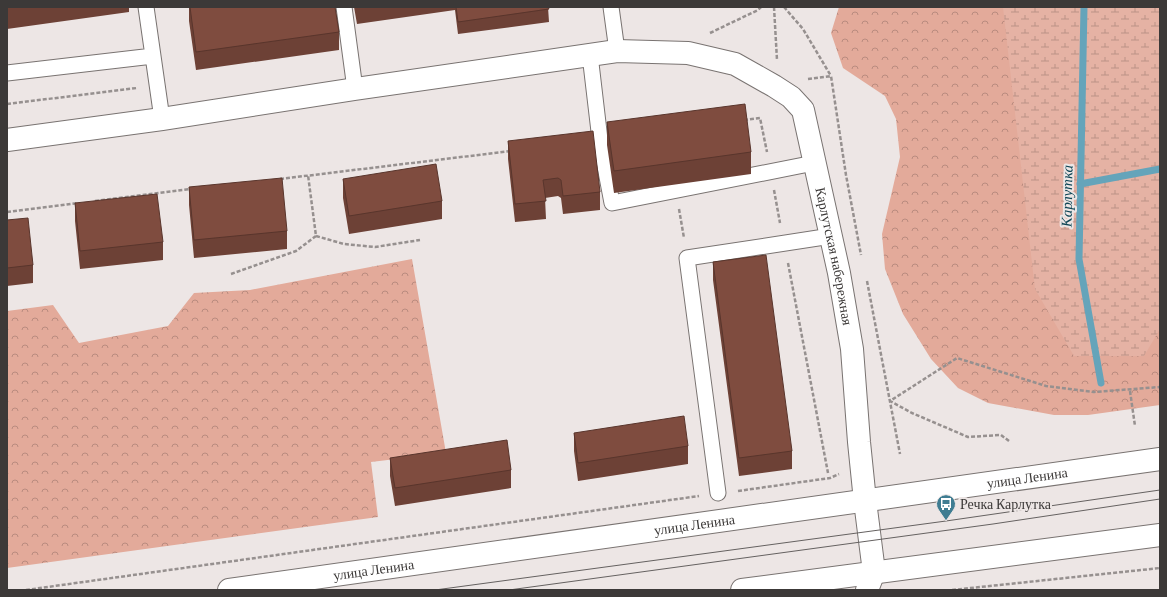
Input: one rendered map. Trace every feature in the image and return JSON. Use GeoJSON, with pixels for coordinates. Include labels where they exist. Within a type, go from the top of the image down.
{"type":"FeatureCollection","features":[{"type":"Feature","properties":{"kind":"main road","name":"Карлутская набережная"},"geometry":{"type":"LineString","coordinates":[[7,140],[162,120],[355,89],[617,51],[688,53],[735,64],[774,86],[791,98],[803,110],[839,273],[852,349],[871,581]]}},
{"type":"Feature","properties":{"kind":"main road","name":"улица Ленина"},"geometry":{"type":"LineString","coordinates":[[229,590],[1160,459]]}},
{"type":"Feature","properties":{"kind":"main road"},"geometry":{"type":"LineString","coordinates":[[742,590],[871,581],[1160,535]]}},
{"type":"Feature","properties":{"kind":"lane"},"geometry":{"type":"LineString","coordinates":[[146,7],[162,120]]}},
{"type":"Feature","properties":{"kind":"lane"},"geometry":{"type":"LineString","coordinates":[[344,7],[355,89]]}},
{"type":"Feature","properties":{"kind":"lane"},"geometry":{"type":"LineString","coordinates":[[611,7],[617,51]]}},
{"type":"Feature","properties":{"kind":"lane"},"geometry":{"type":"LineString","coordinates":[[590,55],[600,140],[612,203],[814,163]]}},
{"type":"Feature","properties":{"kind":"lane"},"geometry":{"type":"LineString","coordinates":[[7,73],[153,56]]}},
{"type":"Feature","properties":{"kind":"lane"},"geometry":{"type":"LineString","coordinates":[[718,494],[687,258],[831,236]]}},
{"type":"Feature","properties":{"kind":"path"},"geometry":{"type":"LineString","coordinates":[[784,7],[803,29],[831,76]]}},
{"type":"Feature","properties":{"kind":"path"},"geometry":{"type":"LineString","coordinates":[[7,104],[157,85]]}},
{"type":"Feature","properties":{"kind":"path"},"geometry":{"type":"LineString","coordinates":[[737,121],[760,118],[828,473]]}},
{"type":"Feature","properties":{"kind":"path"},"geometry":{"type":"LineString","coordinates":[[276,179],[514,150]]}},
{"type":"Feature","properties":{"kind":"path"},"geometry":{"type":"LineString","coordinates":[[308,175],[316,236]]}},
{"type":"Feature","properties":{"kind":"path"},"geometry":{"type":"LineString","coordinates":[[94,201],[197,188]]}},
{"type":"Feature","properties":{"kind":"path"},"geometry":{"type":"LineString","coordinates":[[677,190],[687,258]]}},
{"type":"Feature","properties":{"kind":"path"},"geometry":{"type":"LineString","coordinates":[[7,212],[78,203]]}},
{"type":"Feature","properties":{"kind":"path"},"geometry":{"type":"LineString","coordinates":[[316,236],[344,244],[375,247],[420,240]]}},
{"type":"Feature","properties":{"kind":"path"},"geometry":{"type":"LineString","coordinates":[[231,274],[296,252],[316,236]]}},
{"type":"Feature","properties":{"kind":"path"},"geometry":{"type":"LineString","coordinates":[[1009,441],[1001,435],[968,437],[912,413],[890,401],[957,358],[1046,386],[1094,392],[1160,387]]}},
{"type":"Feature","properties":{"kind":"path"},"geometry":{"type":"LineString","coordinates":[[1130,390],[1135,426]]}},
{"type":"Feature","properties":{"kind":"path"},"geometry":{"type":"LineString","coordinates":[[26,590],[830,478],[842,473]]}},
{"type":"Feature","properties":{"kind":"path"},"geometry":{"type":"LineString","coordinates":[[952,590],[1160,568]]}},
{"type":"Feature","properties":{"kind":"green space"},"geometry":{"type":"Polygon","coordinates":[[[839,7],[1160,7],[1160,405],[1088,415],[1054,415],[988,403],[958,388],[931,359],[903,314],[885,269],[882,234],[900,157],[896,119],[885,96],[843,68],[831,33],[839,7]]]}},
{"type":"Feature","properties":{"kind":"green space"},"geometry":{"type":"Polygon","coordinates":[[[1003,7],[1160,7],[1160,329],[1144,356],[1074,356],[1035,289],[1003,7]]]}},
{"type":"Feature","properties":{"kind":"green space"},"geometry":{"type":"Polygon","coordinates":[[[412,259],[446,453],[371,462],[378,517],[7,568],[7,311],[53,305],[79,343],[168,326],[194,293],[250,290],[412,259]]]}},
{"type":"Feature","properties":{"kind":"building"},"geometry":{"type":"Polygon","coordinates":[[[190,7],[335,7],[339,32],[196,52],[190,7]]]}},
{"type":"Feature","properties":{"kind":"building"},"geometry":{"type":"Polygon","coordinates":[[[456,7],[548,7],[549,9],[458,22],[456,7]]]}},
{"type":"Feature","properties":{"kind":"building"},"geometry":{"type":"Polygon","coordinates":[[[745,104],[751,152],[614,171],[607,122],[745,104]]]}},
{"type":"Feature","properties":{"kind":"building"},"geometry":{"type":"Polygon","coordinates":[[[593,131],[600,192],[563,196],[561,180],[558,178],[543,180],[546,201],[515,204],[508,141],[593,131]]]}},
{"type":"Feature","properties":{"kind":"building"},"geometry":{"type":"Polygon","coordinates":[[[436,164],[442,201],[349,216],[343,179],[436,164]]]}},
{"type":"Feature","properties":{"kind":"building"},"geometry":{"type":"Polygon","coordinates":[[[282,178],[287,231],[194,240],[189,187],[282,178]]]}},
{"type":"Feature","properties":{"kind":"building"},"geometry":{"type":"Polygon","coordinates":[[[157,194],[163,242],[80,251],[75,203],[157,194]]]}},
{"type":"Feature","properties":{"kind":"building"},"geometry":{"type":"Polygon","coordinates":[[[28,218],[33,265],[7,268],[7,220],[28,218]]]}},
{"type":"Feature","properties":{"kind":"building"},"geometry":{"type":"Polygon","coordinates":[[[766,255],[792,451],[739,458],[713,262],[766,255]]]}},
{"type":"Feature","properties":{"kind":"building"},"geometry":{"type":"Polygon","coordinates":[[[684,416],[688,446],[578,463],[574,433],[684,416]]]}},
{"type":"Feature","properties":{"kind":"building"},"geometry":{"type":"Polygon","coordinates":[[[507,440],[511,470],[395,488],[390,458],[507,440]]]}},
{"type":"Feature","properties":{"kind":"waterway","name":"Карлутка"},"geometry":{"type":"LineString","coordinates":[[1084,7],[1079,259],[1101,383]]}},
{"type":"Feature","properties":{"kind":"waterway"},"geometry":{"type":"LineString","coordinates":[[1080,184],[1160,169]]}},
{"type":"Feature","properties":{"kind":"tram line"},"geometry":{"type":"LineString","coordinates":[[435,590],[946,521],[1160,490]]}},
{"type":"Feature","properties":{"kind":"tram line"},"geometry":{"type":"LineString","coordinates":[[509,590],[993,524],[1160,499]]}},
{"type":"Feature","properties":{"kind":"place","name":"Речка Карлутка"},"geometry":{"type":"Point","coordinates":[946,521]}}]}
